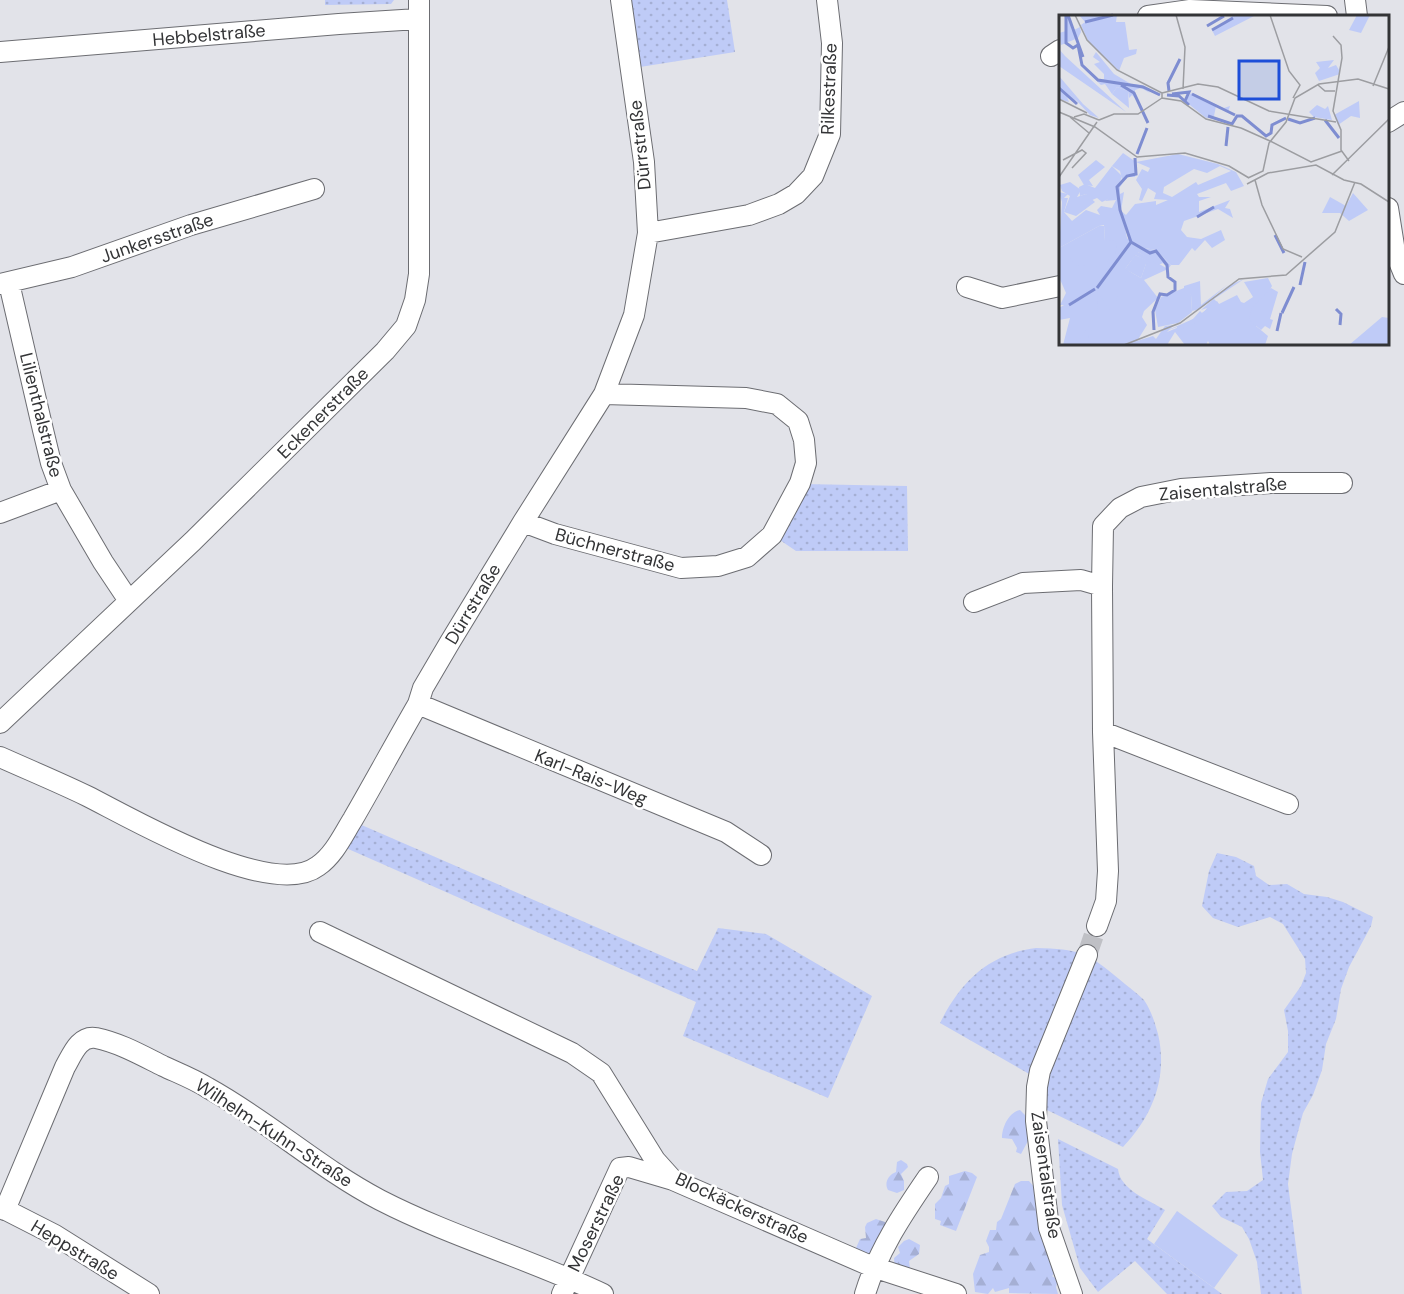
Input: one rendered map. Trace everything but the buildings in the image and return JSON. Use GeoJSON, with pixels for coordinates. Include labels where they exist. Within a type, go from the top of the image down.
{"type":"FeatureCollection","features":[{"type":"Feature","properties":{"kind":"street","name":"Dürrstraße"},"geometry":{"type":"LineString","coordinates":[[0,757],[202,852],[263,873],[280,876],[299,875],[316,869],[329,856],[418,704],[423,688],[450,642],[604,394],[634,315],[648,233],[644,162],[621,0]]}},
{"type":"Feature","properties":{"kind":"street","name":"Rilkestraße"},"geometry":{"type":"LineString","coordinates":[[648,233],[749,215],[779,204],[796,194],[813,176],[830,134],[832,43],[827,0]]}},
{"type":"Feature","properties":{"kind":"street"},"geometry":{"type":"LineString","coordinates":[[1354,0],[1357,15]]}},
{"type":"Feature","properties":{"kind":"street","name":"Hebbelstraße"},"geometry":{"type":"LineString","coordinates":[[0,52],[339,24],[418,10]]}},
{"type":"Feature","properties":{"kind":"street","name":"Eckenerstraße"},"geometry":{"type":"LineString","coordinates":[[0,723],[227,508],[385,351],[406,326],[415,300],[419,274],[418,10]]}},
{"type":"Feature","properties":{"kind":"street"},"geometry":{"type":"LineString","coordinates":[[1155,15],[1190,10],[1304,15]]}},
{"type":"Feature","properties":{"kind":"street"},"geometry":{"type":"LineString","coordinates":[[1389,121],[1404,112]]}},
{"type":"Feature","properties":{"kind":"street","name":"Junkersstraße"},"geometry":{"type":"LineString","coordinates":[[5,284],[104,257],[191,225],[314,189]]}},
{"type":"Feature","properties":{"kind":"street"},"geometry":{"type":"LineString","coordinates":[[1389,214],[1395,252],[1404,274]]}},
{"type":"Feature","properties":{"kind":"street","name":"Lilienthalstraße"},"geometry":{"type":"LineString","coordinates":[[5,284],[48,452],[61,490],[87,537],[129,601]]}},
{"type":"Feature","properties":{"kind":"street"},"geometry":{"type":"LineString","coordinates":[[966,287],[1002,298],[1059,286]]}},
{"type":"Feature","properties":{"kind":"street","name":"Büchnerstraße"},"geometry":{"type":"LineString","coordinates":[[523,522],[555,534],[681,568],[718,567],[747,557],[772,535],[800,483],[806,463],[804,440],[798,421],[777,404],[746,398],[604,394]]}},
{"type":"Feature","properties":{"kind":"street","name":"Zaisentalstraße"},"geometry":{"type":"LineString","coordinates":[[1097,926],[1106,901],[1108,883],[1103,732],[1103,526],[1120,508],[1141,497],[1181,489],[1271,483],[1342,483]]}},
{"type":"Feature","properties":{"kind":"street"},"geometry":{"type":"LineString","coordinates":[[0,513],[61,490]]}},
{"type":"Feature","properties":{"kind":"street"},"geometry":{"type":"LineString","coordinates":[[974,602],[1023,583],[1081,580],[1102,586]]}},
{"type":"Feature","properties":{"kind":"street","name":"Karl-Rais-Weg"},"geometry":{"type":"LineString","coordinates":[[418,704],[726,832],[761,855]]}},
{"type":"Feature","properties":{"kind":"street"},"geometry":{"type":"LineString","coordinates":[[1103,732],[1287,804]]}},
{"type":"Feature","properties":{"kind":"street","name":"Blockäckerstraße"},"geometry":{"type":"LineString","coordinates":[[320,932],[572,1053],[592,1066],[601,1073],[655,1160],[673,1180],[873,1268],[956,1294]]}},
{"type":"Feature","properties":{"kind":"street","name":"Zaisentalstraße"},"geometry":{"type":"LineString","coordinates":[[1072,1294],[1049,1228],[1036,1121],[1037,1087],[1040,1071],[1087,955]]}},
{"type":"Feature","properties":{"kind":"street","name":"Wilhelm-Kuhn-Straße"},"geometry":{"type":"LineString","coordinates":[[3,1208],[76,1046],[93,1038],[125,1047],[209,1088],[380,1200],[514,1257],[566,1286],[603,1294]]}},
{"type":"Feature","properties":{"kind":"street","name":"Moserstraße"},"geometry":{"type":"LineString","coordinates":[[566,1286],[620,1168],[629,1167],[673,1180]]}},
{"type":"Feature","properties":{"kind":"street"},"geometry":{"type":"LineString","coordinates":[[865,1294],[873,1268],[896,1224],[928,1178]]}},
{"type":"Feature","properties":{"kind":"street","name":"Heppstraße"},"geometry":{"type":"LineString","coordinates":[[3,1208],[55,1235],[149,1294]]}},
{"type":"Feature","properties":{"kind":"green space"},"geometry":{"type":"Polygon","coordinates":[[[325,0],[394,0],[391,4],[325,5],[325,0]]]}},
{"type":"Feature","properties":{"kind":"green space"},"geometry":{"type":"Polygon","coordinates":[[[629,0],[727,0],[735,52],[640,67],[629,0]]]}},
{"type":"Feature","properties":{"kind":"green space"},"geometry":{"type":"Polygon","coordinates":[[[802,484],[907,486],[908,551],[796,551],[774,536],[802,484]]]}},
{"type":"Feature","properties":{"kind":"green space"},"geometry":{"type":"Polygon","coordinates":[[[357,823],[697,971],[718,928],[766,934],[872,996],[828,1098],[683,1036],[696,1002],[346,848],[357,823]]]}},
{"type":"Feature","properties":{"kind":"green space"},"geometry":{"type":"Polygon","coordinates":[[[1217,853],[1236,857],[1254,866],[1256,876],[1269,885],[1287,884],[1304,894],[1343,902],[1373,917],[1371,926],[1349,967],[1341,989],[1336,1019],[1326,1044],[1322,1070],[1313,1095],[1303,1113],[1292,1154],[1288,1184],[1302,1294],[1261,1294],[1257,1262],[1249,1239],[1242,1227],[1221,1217],[1212,1206],[1226,1192],[1247,1191],[1263,1180],[1260,1152],[1261,1103],[1268,1079],[1288,1052],[1288,1031],[1284,1010],[1301,986],[1306,973],[1305,959],[1283,924],[1270,917],[1238,927],[1213,918],[1202,906],[1209,871],[1217,853]]]}},
{"type":"Feature","properties":{"kind":"green space"},"geometry":{"type":"Polygon","coordinates":[[[1036,948],[1073,951],[1099,963],[1141,997],[1151,1012],[1161,1050],[1156,1095],[1143,1122],[1123,1147],[1045,1109],[1038,1079],[940,1023],[957,994],[978,972],[1004,956],[1036,948]]]}},
{"type":"Feature","properties":{"kind":"green space"},"geometry":{"type":"Polygon","coordinates":[[[1020,1110],[1025,1115],[1029,1139],[1021,1154],[1016,1152],[1017,1148],[1012,1139],[1002,1138],[1007,1121],[1016,1111],[1020,1110]]]}},
{"type":"Feature","properties":{"kind":"green space"},"geometry":{"type":"Polygon","coordinates":[[[1058,1139],[1118,1169],[1124,1183],[1130,1189],[1165,1210],[1147,1239],[1222,1294],[1167,1294],[1135,1261],[1098,1292],[1080,1268],[1062,1205],[1058,1139]]]}},
{"type":"Feature","properties":{"kind":"green space"},"geometry":{"type":"Polygon","coordinates":[[[901,1160],[908,1167],[901,1174],[904,1190],[897,1193],[888,1190],[887,1182],[896,1172],[897,1162],[901,1160]]]}},
{"type":"Feature","properties":{"kind":"green space"},"geometry":{"type":"Polygon","coordinates":[[[965,1171],[977,1177],[956,1231],[940,1225],[941,1221],[935,1219],[935,1204],[941,1198],[945,1186],[949,1184],[949,1176],[965,1171]]]}},
{"type":"Feature","properties":{"kind":"green space"},"geometry":{"type":"Polygon","coordinates":[[[1029,1181],[1035,1188],[1056,1272],[1052,1276],[1058,1280],[1056,1287],[1058,1294],[1009,1293],[1009,1288],[995,1292],[993,1288],[988,1294],[975,1292],[973,1274],[980,1255],[989,1252],[986,1241],[990,1230],[996,1230],[997,1222],[1001,1219],[1015,1184],[1029,1181]]]}},
{"type":"Feature","properties":{"kind":"green space"},"geometry":{"type":"Polygon","coordinates":[[[1177,1211],[1238,1255],[1214,1288],[1154,1244],[1177,1211]]]}},
{"type":"Feature","properties":{"kind":"green space"},"geometry":{"type":"Polygon","coordinates":[[[876,1219],[885,1222],[886,1225],[869,1256],[858,1252],[856,1248],[860,1239],[866,1238],[867,1223],[876,1219]]]}},
{"type":"Feature","properties":{"kind":"green space"},"geometry":{"type":"Polygon","coordinates":[[[909,1239],[920,1245],[919,1254],[909,1261],[910,1269],[895,1270],[894,1258],[900,1253],[898,1247],[909,1239]]]}},
{"type":"Feature","properties":{"kind":"tunnel"},"geometry":{"type":"LineString","coordinates":[[1087,955],[1097,926]]}}]}
